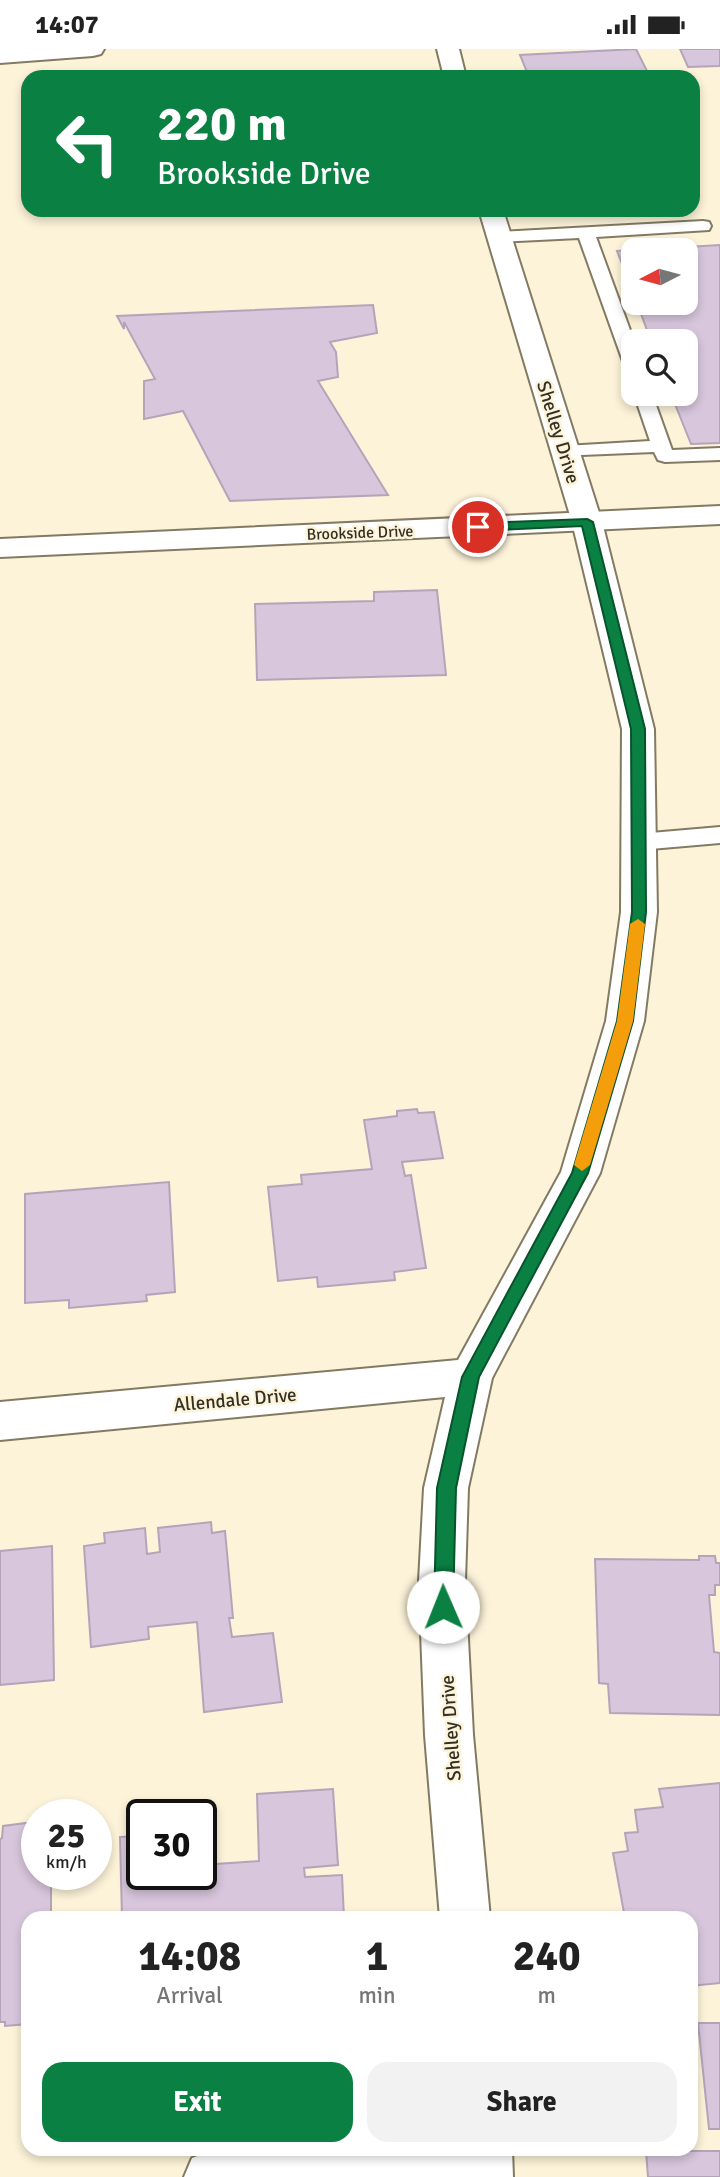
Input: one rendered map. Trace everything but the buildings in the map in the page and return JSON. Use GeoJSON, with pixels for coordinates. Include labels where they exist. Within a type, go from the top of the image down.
{"type":"FeatureCollection","features":[{"type":"Feature","properties":{"kind":"street"},"geometry":{"type":"LineString","coordinates":[[0,55],[93,49]]}},
{"type":"Feature","properties":{"kind":"street"},"geometry":{"type":"LineString","coordinates":[[448,49],[453,70]]}},
{"type":"Feature","properties":{"kind":"street","name":"Shelley Drive"},"geometry":{"type":"LineString","coordinates":[[464,1911],[449,1735],[442,1581],[446,1488],[471,1377],[580,1173],[625,1021],[639,912],[638,729],[587,522],[494,223]]}},
{"type":"Feature","properties":{"kind":"street","name":"Brookside Drive"},"geometry":{"type":"LineString","coordinates":[[0,548],[720,515]]}},
{"type":"Feature","properties":{"kind":"street","name":"Allendale Drive"},"geometry":{"type":"LineString","coordinates":[[0,1421],[471,1377]]}},
{"type":"Feature","properties":{"kind":"street"},"geometry":{"type":"LineString","coordinates":[[211,2177],[395,2156]]}},
{"type":"Feature","properties":{"kind":"street"},"geometry":{"type":"LineString","coordinates":[[485,2156],[486,2177]]}},
{"type":"Feature","properties":{"kind":"lane"},"geometry":{"type":"LineString","coordinates":[[494,223],[586,232],[703,226]]}},
{"type":"Feature","properties":{"kind":"lane"},"geometry":{"type":"LineString","coordinates":[[586,232],[621,330]]}},
{"type":"Feature","properties":{"kind":"lane"},"geometry":{"type":"LineString","coordinates":[[647,406],[665,457],[720,454]]}},
{"type":"Feature","properties":{"kind":"lane"},"geometry":{"type":"LineString","coordinates":[[565,452],[662,446]]}},
{"type":"Feature","properties":{"kind":"lane"},"geometry":{"type":"LineString","coordinates":[[639,842],[720,837]]}},
{"type":"Feature","properties":{"kind":"slow traffic"},"geometry":{"type":"LineString","coordinates":[[582,1165],[625,1021],[638,924]]}},
{"type":"Feature","properties":{"kind":"route"},"geometry":{"type":"LineString","coordinates":[[443,1607],[446,1488],[471,1377],[580,1173],[625,1021],[639,912],[638,729],[587,522],[478,527]]}}]}
